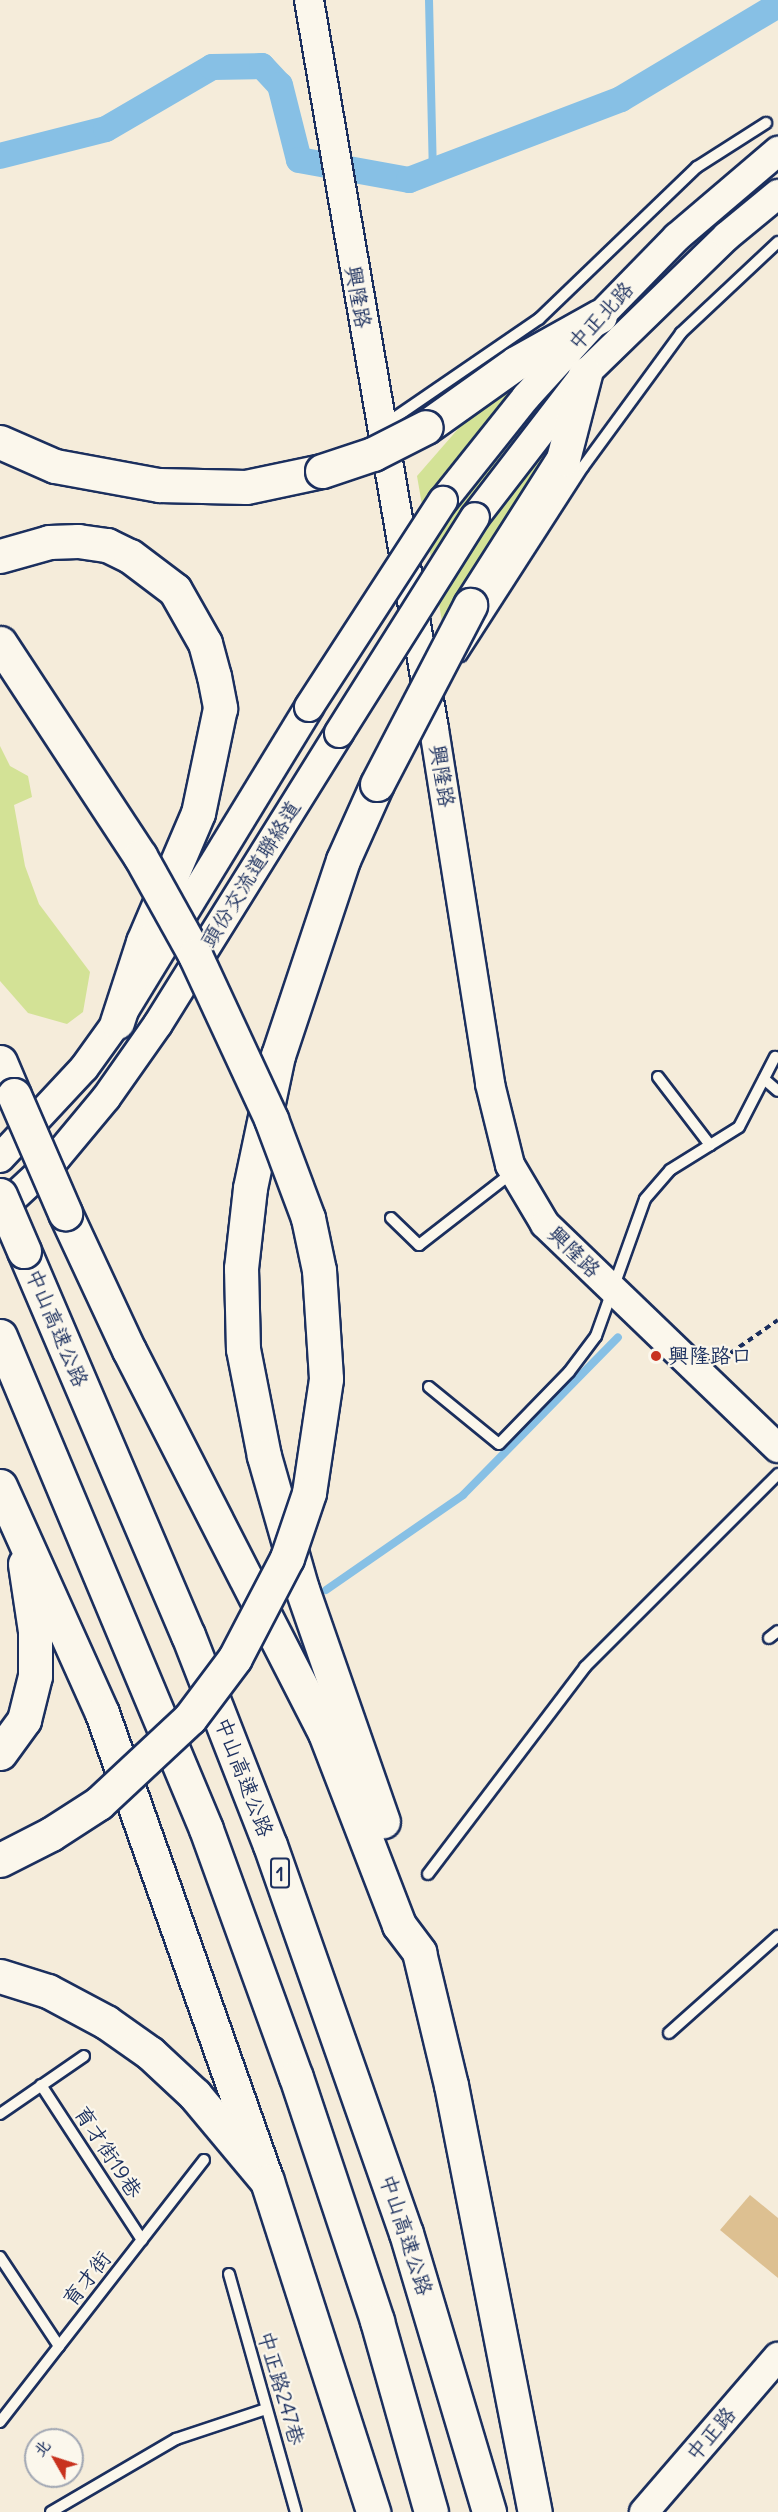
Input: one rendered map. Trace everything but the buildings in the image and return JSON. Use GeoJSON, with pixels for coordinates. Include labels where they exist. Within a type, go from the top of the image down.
{"type":"FeatureCollection","features":[{"type":"Feature","properties":{"kind":"highway"},"geometry":{"type":"LineString","coordinates":[[0,442],[55,466],[99,476],[170,486],[246,488],[322,471],[373,454],[426,426],[516,363],[600,316]]}},
{"type":"Feature","properties":{"kind":"highway"},"geometry":{"type":"LineString","coordinates":[[535,2512],[451,2085],[410,1905],[302,1589],[264,1456],[243,1349],[241,1268],[250,1188],[278,1055],[335,882],[377,784],[470,604],[562,459],[585,374]]}},
{"type":"Feature","properties":{"kind":"highway"},"geometry":{"type":"LineString","coordinates":[[0,556],[49,542],[78,541],[107,545],[130,556],[175,590],[205,644],[214,676],[220,708],[198,813],[143,942],[117,1022]]}},
{"type":"Feature","properties":{"kind":"highway"},"geometry":{"type":"LineString","coordinates":[[0,643],[140,856],[195,955],[271,1119],[308,1218],[319,1270],[326,1378],[309,1493],[287,1558],[235,1658],[190,1718],[99,1803],[51,1834],[0,1860]]}},
{"type":"Feature","properties":{"kind":"highway"},"geometry":{"type":"LineString","coordinates":[[0,1062],[65,1213],[129,1350],[325,1733],[399,1925],[419,1952]]}},
{"type":"Feature","properties":{"kind":"highway","name":"中山高速公路"},"geometry":{"type":"LineString","coordinates":[[0,1195],[188,1635],[270,1845],[406,2233],[489,2512]]}},
{"type":"Feature","properties":{"kind":"highway"},"geometry":{"type":"LineString","coordinates":[[0,1336],[206,1829],[296,2077],[377,2322],[431,2512]]}},
{"type":"Feature","properties":{"kind":"highway"},"geometry":{"type":"LineString","coordinates":[[0,1486],[22,1539],[40,1570],[102,1713],[267,2181],[373,2512]]}},
{"type":"Feature","properties":{"kind":"highway"},"geometry":{"type":"LineString","coordinates":[[0,1754],[24,1720],[35,1676],[35,1631],[22,1539]]}},
{"type":"Feature","properties":{"kind":"highway"},"geometry":{"type":"LineString","coordinates":[[0,1976],[48,1991],[106,2022],[150,2053],[195,2095],[267,2181]]}},
{"type":"Feature","properties":{"kind":"main road","name":"興隆路"},"geometry":{"type":"LineString","coordinates":[[309,0],[339,192],[430,704],[490,1084],[514,1172],[545,1224],[702,1374],[776,1441]]}},
{"type":"Feature","properties":{"kind":"main road","name":"中正北路"},"geometry":{"type":"LineString","coordinates":[[442,501],[526,397],[600,316],[677,237],[778,151]]}},
{"type":"Feature","properties":{"kind":"main road","name":"中正北路"},"geometry":{"type":"LineString","coordinates":[[475,517],[585,374],[728,236],[778,194]]}},
{"type":"Feature","properties":{"kind":"main road","name":"頭份交流道聯絡道"},"geometry":{"type":"LineString","coordinates":[[0,1158],[84,1068],[117,1022],[309,707],[442,501]]}},
{"type":"Feature","properties":{"kind":"main road","name":"頭份交流道聯絡道"},"geometry":{"type":"LineString","coordinates":[[0,1210],[56,1158],[126,1070],[475,517]]}},
{"type":"Feature","properties":{"kind":"main road","name":"中正路"},"geometry":{"type":"LineString","coordinates":[[644,2512],[778,2357]]}},
{"type":"Feature","properties":{"kind":"lane"},"geometry":{"type":"LineString","coordinates":[[381,427],[539,319],[697,167],[765,123]]}},
{"type":"Feature","properties":{"kind":"lane"},"geometry":{"type":"LineString","coordinates":[[455,664],[583,466],[681,333],[778,242]]}},
{"type":"Feature","properties":{"kind":"lane"},"geometry":{"type":"LineString","coordinates":[[430,704],[449,674]]}},
{"type":"Feature","properties":{"kind":"lane"},"geometry":{"type":"LineString","coordinates":[[429,1387],[499,1444],[576,1363],[596,1336],[645,1199],[670,1170],[739,1127],[775,1057]]}},
{"type":"Feature","properties":{"kind":"lane"},"geometry":{"type":"LineString","coordinates":[[658,1077],[710,1145]]}},
{"type":"Feature","properties":{"kind":"lane"},"geometry":{"type":"LineString","coordinates":[[764,1079],[778,1091]]}},
{"type":"Feature","properties":{"kind":"lane"},"geometry":{"type":"LineString","coordinates":[[391,1218],[419,1245],[514,1172]]}},
{"type":"Feature","properties":{"kind":"lane"},"geometry":{"type":"LineString","coordinates":[[428,1874],[585,1666],[778,1474]]}},
{"type":"Feature","properties":{"kind":"lane"},"geometry":{"type":"LineString","coordinates":[[669,2033],[778,1936]]}},
{"type":"Feature","properties":{"kind":"lane"},"geometry":{"type":"LineString","coordinates":[[0,2114],[84,2056]]}},
{"type":"Feature","properties":{"kind":"lane","name":"育才街19巷"},"geometry":{"type":"LineString","coordinates":[[41,2085],[142,2240]]}},
{"type":"Feature","properties":{"kind":"lane","name":"育才街"},"geometry":{"type":"LineString","coordinates":[[0,2422],[204,2160]]}},
{"type":"Feature","properties":{"kind":"lane"},"geometry":{"type":"LineString","coordinates":[[0,2257],[59,2346]]}},
{"type":"Feature","properties":{"kind":"lane","name":"中正路247巷"},"geometry":{"type":"LineString","coordinates":[[229,2274],[296,2512]]}},
{"type":"Feature","properties":{"kind":"lane"},"geometry":{"type":"LineString","coordinates":[[51,2512],[176,2439],[266,2409]]}},
{"type":"Feature","properties":{"kind":"path"},"geometry":{"type":"LineString","coordinates":[[702,1374],[778,1320]]}},
{"type":"Feature","properties":{"kind":"green space"},"geometry":{"type":"Polygon","coordinates":[[[539,336],[571,464],[449,662],[417,476],[539,336]]]}},
{"type":"Feature","properties":{"kind":"green space"},"geometry":{"type":"Polygon","coordinates":[[[0,746],[10,766],[28,776],[32,797],[14,805],[25,866],[39,904],[90,972],[83,1012],[67,1024],[28,1013],[0,981],[0,746]]]}},
{"type":"Feature","properties":{"kind":"waterway"},"geometry":{"type":"LineString","coordinates":[[429,0],[433,171]]}},
{"type":"Feature","properties":{"kind":"waterway"},"geometry":{"type":"LineString","coordinates":[[0,156],[106,129],[212,67],[262,66],[280,85],[299,160],[409,180],[621,99],[778,5]]}},
{"type":"Feature","properties":{"kind":"waterway"},"geometry":{"type":"LineString","coordinates":[[326,1590],[463,1495],[618,1337]]}},
{"type":"Feature","properties":{"kind":"place","name":"興隆路口"},"geometry":{"type":"Point","coordinates":[656,1356]}}]}
